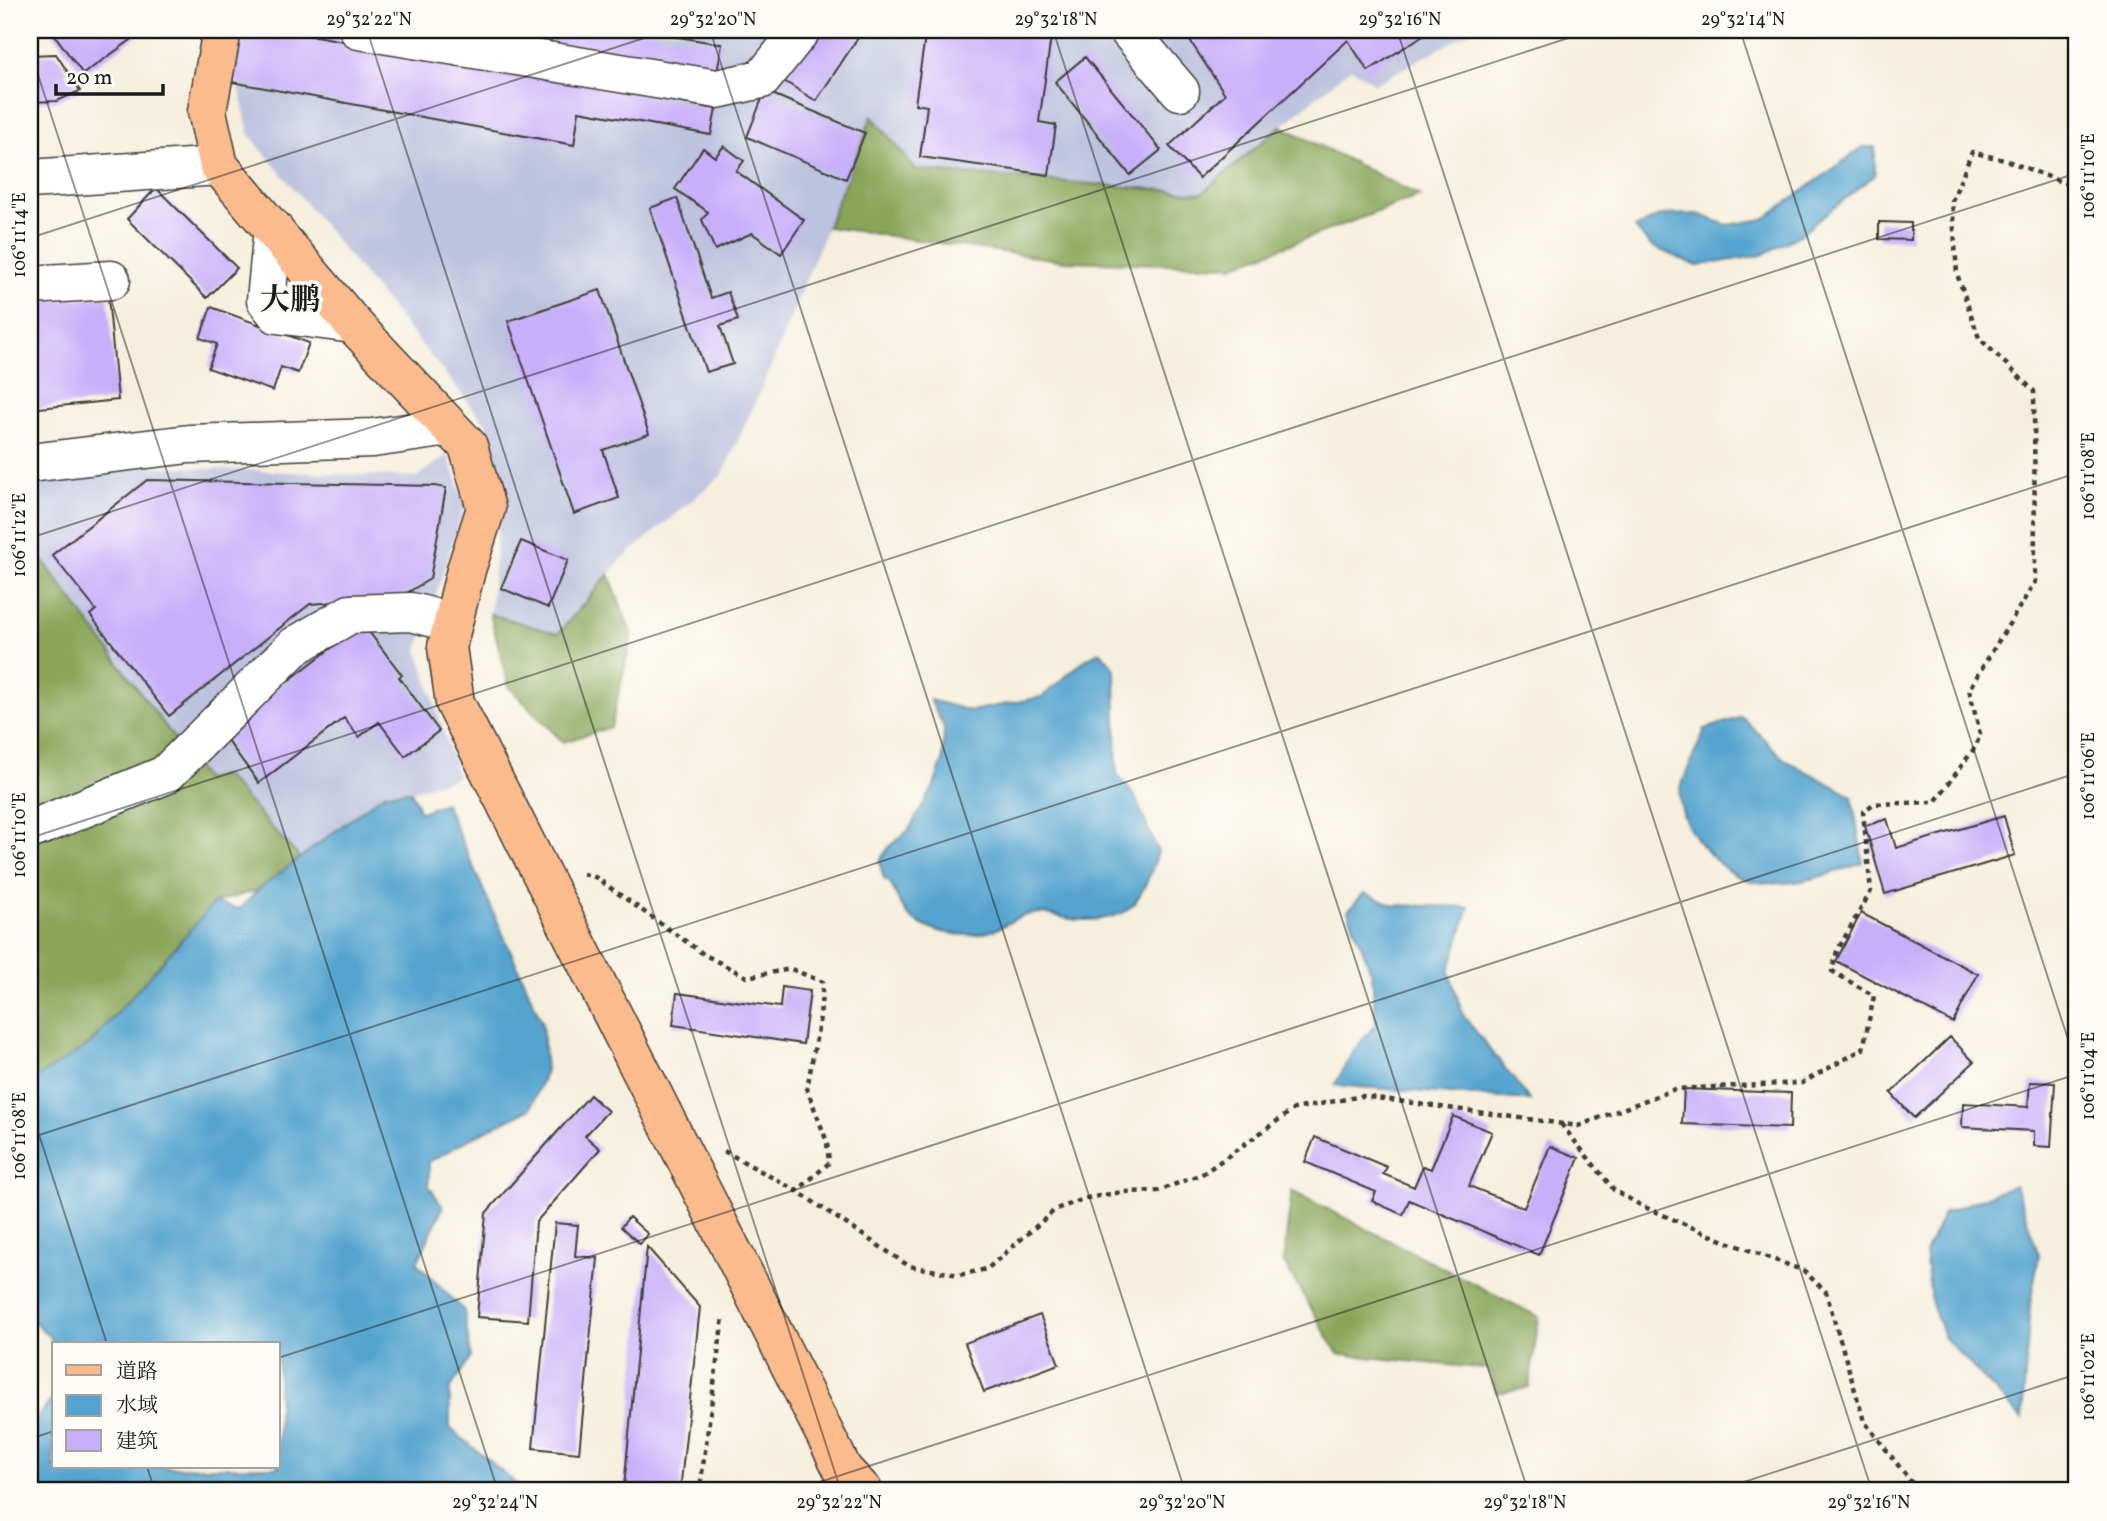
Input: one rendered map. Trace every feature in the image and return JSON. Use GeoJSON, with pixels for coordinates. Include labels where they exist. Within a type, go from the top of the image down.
{"type":"FeatureCollection","features":[{"type":"Feature","properties":{"kind":"main road"},"geometry":{"type":"LineString","coordinates":[[222,30],[207,111],[219,166],[353,324],[468,446],[486,508],[466,570],[447,647],[455,703],[843,1470],[863,1491]]}},
{"type":"Feature","properties":{"kind":"street"},"geometry":{"type":"LineString","coordinates":[[359,30],[717,89],[762,79],[801,30]]}},
{"type":"Feature","properties":{"kind":"street"},"geometry":{"type":"LineString","coordinates":[[1128,30],[1180,91]]}},
{"type":"Feature","properties":{"kind":"street"},"geometry":{"type":"LineString","coordinates":[[30,179],[219,166]]}},
{"type":"Feature","properties":{"kind":"street"},"geometry":{"type":"LineString","coordinates":[[272,229],[266,300],[277,314],[353,324]]}},
{"type":"Feature","properties":{"kind":"street"},"geometry":{"type":"LineString","coordinates":[[30,285],[111,281]]}},
{"type":"Feature","properties":{"kind":"street"},"geometry":{"type":"LineString","coordinates":[[30,463],[189,444],[373,438],[449,427]]}},
{"type":"Feature","properties":{"kind":"street"},"geometry":{"type":"LineString","coordinates":[[30,830],[165,775],[295,646],[350,614],[411,612],[453,623]]}},
{"type":"Feature","properties":{"kind":"path"},"geometry":{"type":"LineString","coordinates":[[713,1145],[797,1191],[909,1266],[959,1275],[987,1269],[1056,1209],[1122,1192],[1158,1191],[1204,1173],[1294,1109],[1362,1096],[1578,1126],[1675,1089],[1802,1083],[1863,1049],[1874,996],[1832,971],[1837,951],[1871,891],[1863,811],[1873,804],[1936,802],[1976,746],[1980,734],[1969,689],[2035,582],[2034,391],[1979,338],[1957,274],[1952,201],[1972,152],[2008,161],[2077,188]]}},
{"type":"Feature","properties":{"kind":"path"},"geometry":{"type":"LineString","coordinates":[[535,861],[595,877],[705,955],[747,977],[791,969],[823,982],[820,1017],[807,1089],[827,1142],[829,1163],[797,1191]]}},
{"type":"Feature","properties":{"kind":"path"},"geometry":{"type":"LineString","coordinates":[[1560,1124],[1614,1190],[1679,1222],[1804,1271],[1826,1292],[1864,1421],[1918,1491]]}},
{"type":"Feature","properties":{"kind":"path"},"geometry":{"type":"LineString","coordinates":[[709,1491],[701,1482],[725,1305]]}},
{"type":"Feature","properties":{"kind":"shaded area"},"geometry":{"type":"Polygon","coordinates":[[[232,30],[1473,30],[1375,84],[1351,68],[1202,193],[915,170],[872,116],[769,371],[723,474],[621,560],[558,634],[490,614],[502,487],[487,425],[249,134],[229,40],[232,30]]]}},
{"type":"Feature","properties":{"kind":"shaded area"},"geometry":{"type":"Polygon","coordinates":[[[448,454],[465,505],[418,650],[458,777],[411,791],[385,793],[300,858],[224,775],[205,781],[30,543],[30,483],[141,466],[417,477],[448,454]]]}},
{"type":"Feature","properties":{"kind":"green space"},"geometry":{"type":"Polygon","coordinates":[[[872,116],[916,170],[1202,193],[1281,126],[1420,196],[1232,266],[1065,261],[827,227],[872,116]]]}},
{"type":"Feature","properties":{"kind":"green space"},"geometry":{"type":"Polygon","coordinates":[[[30,543],[205,780],[224,775],[300,858],[258,890],[214,903],[90,1044],[30,1082],[30,543]]]}},
{"type":"Feature","properties":{"kind":"green space"},"geometry":{"type":"Polygon","coordinates":[[[609,574],[632,635],[611,727],[563,742],[509,687],[490,614],[558,634],[609,574]]]}},
{"type":"Feature","properties":{"kind":"green space"},"geometry":{"type":"Polygon","coordinates":[[[1292,1191],[1539,1317],[1529,1388],[1497,1393],[1488,1369],[1338,1354],[1283,1261],[1292,1191]]]}},
{"type":"Feature","properties":{"kind":"water"},"geometry":{"type":"Polygon","coordinates":[[[1863,147],[1875,147],[1875,175],[1800,235],[1762,255],[1697,266],[1651,246],[1635,228],[1661,215],[1698,214],[1727,225],[1764,219],[1863,147]]]}},
{"type":"Feature","properties":{"kind":"water"},"geometry":{"type":"Polygon","coordinates":[[[1100,651],[1115,669],[1117,774],[1135,797],[1158,852],[1136,901],[1124,912],[1105,918],[1077,920],[1043,913],[1031,914],[994,930],[973,935],[949,933],[915,921],[904,911],[889,881],[884,879],[879,861],[890,846],[908,831],[933,788],[943,761],[944,727],[930,700],[971,711],[1042,697],[1082,662],[1100,651]]]}},
{"type":"Feature","properties":{"kind":"water"},"geometry":{"type":"Polygon","coordinates":[[[1742,717],[1785,760],[1852,796],[1863,863],[1803,881],[1756,882],[1731,873],[1698,841],[1682,809],[1680,794],[1683,781],[1705,729],[1742,717]]]}},
{"type":"Feature","properties":{"kind":"water"},"geometry":{"type":"Polygon","coordinates":[[[411,791],[420,812],[445,803],[542,1022],[546,1071],[530,1109],[429,1162],[429,1186],[443,1207],[417,1263],[464,1311],[471,1357],[450,1389],[450,1428],[525,1491],[30,1491],[30,1426],[52,1399],[52,1468],[280,1468],[280,1342],[54,1342],[35,1322],[30,1321],[30,1082],[90,1044],[214,903],[240,909],[258,890],[385,793],[411,791]]]}},
{"type":"Feature","properties":{"kind":"water"},"geometry":{"type":"Polygon","coordinates":[[[1364,893],[1393,905],[1469,907],[1449,971],[1463,1015],[1530,1100],[1335,1085],[1353,1051],[1376,1024],[1372,974],[1348,911],[1364,893]]]}},
{"type":"Feature","properties":{"kind":"water"},"geometry":{"type":"Polygon","coordinates":[[[2015,1185],[2039,1255],[2030,1305],[2022,1419],[1944,1337],[1931,1301],[1925,1253],[1944,1213],[2015,1185]]]}},
{"type":"Feature","properties":{"kind":"building"},"geometry":{"type":"Polygon","coordinates":[[[51,30],[145,30],[83,74],[51,30]]]}},
{"type":"Feature","properties":{"kind":"building"},"geometry":{"type":"Polygon","coordinates":[[[241,30],[283,30],[716,109],[711,135],[579,111],[574,145],[232,82],[241,30]]]}},
{"type":"Feature","properties":{"kind":"building"},"geometry":{"type":"Polygon","coordinates":[[[429,30],[633,30],[722,44],[716,79],[429,30]]]}},
{"type":"Feature","properties":{"kind":"building"},"geometry":{"type":"Polygon","coordinates":[[[753,30],[787,30],[778,45],[753,30]]]}},
{"type":"Feature","properties":{"kind":"building"},"geometry":{"type":"Polygon","coordinates":[[[818,30],[863,30],[816,101],[784,81],[818,30]]]}},
{"type":"Feature","properties":{"kind":"building"},"geometry":{"type":"Polygon","coordinates":[[[926,30],[1052,30],[1039,122],[1056,125],[1049,175],[920,157],[927,106],[915,104],[926,30]]]}},
{"type":"Feature","properties":{"kind":"building"},"geometry":{"type":"Polygon","coordinates":[[[1183,30],[1431,30],[1368,71],[1348,40],[1199,178],[1169,146],[1225,94],[1183,30]]]}},
{"type":"Feature","properties":{"kind":"building"},"geometry":{"type":"Polygon","coordinates":[[[56,54],[80,91],[57,101],[30,102],[30,55],[56,54]]]}},
{"type":"Feature","properties":{"kind":"building"},"geometry":{"type":"Polygon","coordinates":[[[1085,57],[1161,150],[1130,175],[1055,82],[1085,57]]]}},
{"type":"Feature","properties":{"kind":"building"},"geometry":{"type":"Polygon","coordinates":[[[765,91],[865,133],[846,179],[747,137],[765,91]]]}},
{"type":"Feature","properties":{"kind":"building"},"geometry":{"type":"Polygon","coordinates":[[[724,146],[744,161],[736,171],[804,220],[781,254],[752,233],[715,250],[702,220],[708,212],[675,189],[703,148],[715,157],[724,146]]]}},
{"type":"Feature","properties":{"kind":"building"},"geometry":{"type":"Polygon","coordinates":[[[156,188],[237,268],[207,298],[127,219],[156,188]]]}},
{"type":"Feature","properties":{"kind":"building"},"geometry":{"type":"Polygon","coordinates":[[[677,198],[711,298],[728,292],[738,320],[720,326],[733,364],[706,372],[650,208],[677,198]]]}},
{"type":"Feature","properties":{"kind":"building"},"geometry":{"type":"Polygon","coordinates":[[[1879,222],[1911,223],[1911,240],[1879,239],[1879,222]]]}},
{"type":"Feature","properties":{"kind":"building"},"geometry":{"type":"Polygon","coordinates":[[[600,290],[649,434],[603,450],[619,498],[574,514],[508,321],[600,290]]]}},
{"type":"Feature","properties":{"kind":"building"},"geometry":{"type":"Polygon","coordinates":[[[108,296],[118,400],[30,409],[30,303],[108,296]]]}},
{"type":"Feature","properties":{"kind":"building"},"geometry":{"type":"Polygon","coordinates":[[[211,307],[309,343],[298,373],[281,367],[273,391],[208,368],[217,344],[200,338],[211,307]]]}},
{"type":"Feature","properties":{"kind":"building"},"geometry":{"type":"Polygon","coordinates":[[[147,480],[446,488],[430,579],[400,597],[310,604],[169,716],[90,615],[96,610],[52,555],[147,480]]]}},
{"type":"Feature","properties":{"kind":"building"},"geometry":{"type":"Polygon","coordinates":[[[521,541],[568,560],[548,608],[501,588],[521,541]]]}},
{"type":"Feature","properties":{"kind":"building"},"geometry":{"type":"Polygon","coordinates":[[[363,624],[402,675],[399,677],[439,731],[405,756],[379,722],[359,737],[344,718],[259,783],[221,732],[363,624]]]}},
{"type":"Feature","properties":{"kind":"building"},"geometry":{"type":"Polygon","coordinates":[[[2004,816],[2015,855],[1885,894],[1865,826],[1887,819],[1896,848],[2004,816]]]}},
{"type":"Feature","properties":{"kind":"building"},"geometry":{"type":"Polygon","coordinates":[[[1861,913],[1978,974],[1953,1023],[1836,961],[1861,913]]]}},
{"type":"Feature","properties":{"kind":"building"},"geometry":{"type":"Polygon","coordinates":[[[782,987],[810,991],[803,1044],[673,1025],[677,993],[780,1007],[782,987]]]}},
{"type":"Feature","properties":{"kind":"building"},"geometry":{"type":"Polygon","coordinates":[[[1950,1037],[1974,1062],[1914,1118],[1891,1093],[1950,1037]]]}},
{"type":"Feature","properties":{"kind":"building"},"geometry":{"type":"Polygon","coordinates":[[[2030,1082],[2055,1083],[2051,1147],[2034,1146],[2034,1131],[1962,1127],[1963,1103],[2028,1107],[2030,1082]]]}},
{"type":"Feature","properties":{"kind":"building"},"geometry":{"type":"Polygon","coordinates":[[[1684,1089],[1791,1093],[1790,1128],[1682,1124],[1684,1089]]]}},
{"type":"Feature","properties":{"kind":"building"},"geometry":{"type":"Polygon","coordinates":[[[590,1095],[608,1111],[585,1136],[600,1149],[536,1222],[528,1321],[477,1317],[486,1213],[590,1095]]]}},
{"type":"Feature","properties":{"kind":"building"},"geometry":{"type":"Polygon","coordinates":[[[1453,1116],[1492,1132],[1469,1186],[1524,1208],[1550,1146],[1579,1158],[1539,1255],[1409,1200],[1403,1215],[1372,1201],[1376,1192],[1305,1162],[1315,1137],[1387,1167],[1383,1174],[1414,1187],[1423,1166],[1431,1169],[1453,1116]]]}},
{"type":"Feature","properties":{"kind":"building"},"geometry":{"type":"Polygon","coordinates":[[[629,1217],[648,1234],[640,1244],[621,1227],[629,1217]]]}},
{"type":"Feature","properties":{"kind":"building"},"geometry":{"type":"Polygon","coordinates":[[[555,1223],[578,1225],[575,1256],[598,1258],[579,1453],[533,1448],[555,1223]]]}},
{"type":"Feature","properties":{"kind":"building"},"geometry":{"type":"Polygon","coordinates":[[[647,1247],[700,1307],[680,1491],[624,1487],[647,1247]]]}},
{"type":"Feature","properties":{"kind":"building"},"geometry":{"type":"Polygon","coordinates":[[[1040,1315],[1059,1364],[984,1392],[965,1343],[1040,1315]]]}},
{"type":"Feature","properties":{"kind":"district","name":"大鹏"},"geometry":{"type":"Point","coordinates":[290,301]}}]}
